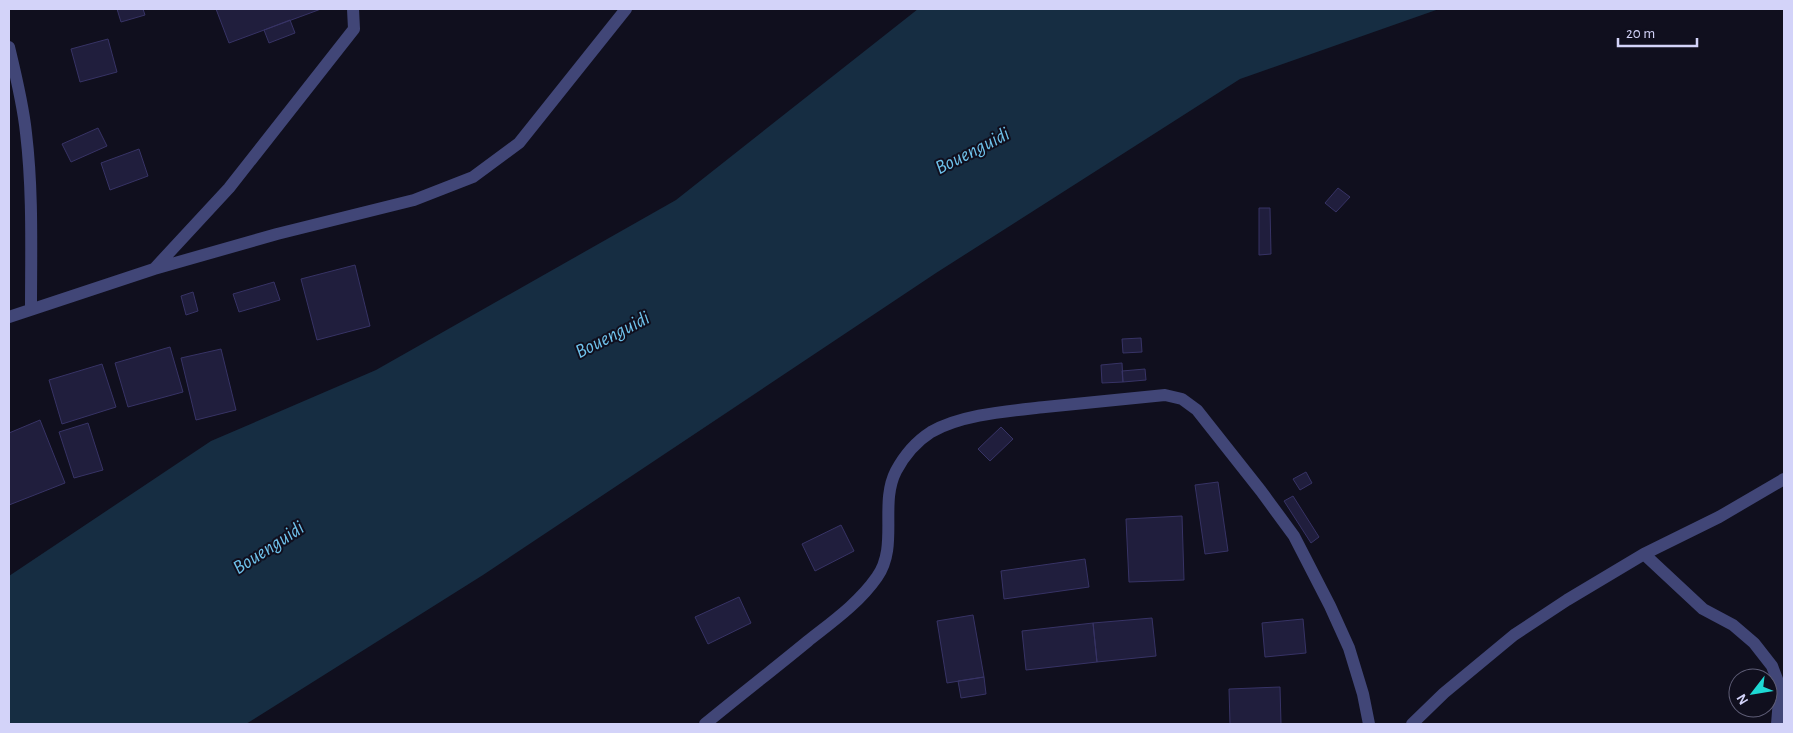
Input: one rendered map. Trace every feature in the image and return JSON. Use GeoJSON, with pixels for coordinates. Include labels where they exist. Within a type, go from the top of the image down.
{"type":"FeatureCollection","features":[{"type":"Feature","properties":{"kind":"street"},"geometry":{"type":"LineString","coordinates":[[154,269],[229,188],[354,29],[353,9]]}},
{"type":"Feature","properties":{"kind":"street"},"geometry":{"type":"LineString","coordinates":[[9,317],[154,269],[277,234],[414,200],[473,177],[518,143],[626,9]]}},
{"type":"Feature","properties":{"kind":"street"},"geometry":{"type":"LineString","coordinates":[[9,47],[19,89],[26,134],[32,247],[31,309]]}},
{"type":"Feature","properties":{"kind":"street"},"geometry":{"type":"LineString","coordinates":[[705,724],[823,630],[862,596],[878,575],[885,559],[888,544],[889,494],[896,472],[912,447],[932,432],[953,423],[988,413],[1165,395],[1182,399],[1197,410],[1294,536],[1349,648],[1363,694],[1369,724]]}},
{"type":"Feature","properties":{"kind":"street"},"geometry":{"type":"LineString","coordinates":[[1412,724],[1444,693],[1514,634],[1644,554],[1718,517],[1784,479]]}},
{"type":"Feature","properties":{"kind":"street"},"geometry":{"type":"LineString","coordinates":[[1644,554],[1703,609],[1733,625],[1754,643],[1772,666],[1780,688],[1777,724]]}},
{"type":"Feature","properties":{"kind":"water","name":"Bouenguidi"},"geometry":{"type":"Polygon","coordinates":[[[918,9],[1439,9],[1240,79],[936,273],[483,575],[246,724],[9,724],[9,576],[211,441],[376,370],[676,200],[918,9]]]}},
{"type":"Feature","properties":{"kind":"building"},"geometry":{"type":"Polygon","coordinates":[[[117,9],[143,9],[145,15],[121,22],[117,9]]]}},
{"type":"Feature","properties":{"kind":"building"},"geometry":{"type":"Polygon","coordinates":[[[216,9],[321,9],[229,43],[216,9]]]}},
{"type":"Feature","properties":{"kind":"building"},"geometry":{"type":"Polygon","coordinates":[[[290,20],[295,33],[269,43],[264,30],[290,20]]]}},
{"type":"Feature","properties":{"kind":"building"},"geometry":{"type":"Polygon","coordinates":[[[108,39],[117,72],[80,82],[71,49],[108,39]]]}},
{"type":"Feature","properties":{"kind":"building"},"geometry":{"type":"Polygon","coordinates":[[[98,128],[107,146],[71,162],[62,144],[98,128]]]}},
{"type":"Feature","properties":{"kind":"building"},"geometry":{"type":"Polygon","coordinates":[[[139,149],[148,176],[110,190],[101,163],[139,149]]]}},
{"type":"Feature","properties":{"kind":"building"},"geometry":{"type":"Polygon","coordinates":[[[1338,188],[1350,197],[1336,212],[1325,203],[1338,188]]]}},
{"type":"Feature","properties":{"kind":"building"},"geometry":{"type":"Polygon","coordinates":[[[1259,208],[1270,208],[1271,254],[1259,255],[1259,208]]]}},
{"type":"Feature","properties":{"kind":"building"},"geometry":{"type":"Polygon","coordinates":[[[355,265],[370,326],[317,340],[301,279],[355,265]]]}},
{"type":"Feature","properties":{"kind":"building"},"geometry":{"type":"Polygon","coordinates":[[[274,282],[280,300],[239,312],[233,294],[274,282]]]}},
{"type":"Feature","properties":{"kind":"building"},"geometry":{"type":"Polygon","coordinates":[[[193,292],[198,311],[186,315],[181,296],[193,292]]]}},
{"type":"Feature","properties":{"kind":"building"},"geometry":{"type":"Polygon","coordinates":[[[1141,338],[1142,352],[1123,353],[1122,339],[1141,338]]]}},
{"type":"Feature","properties":{"kind":"building"},"geometry":{"type":"Polygon","coordinates":[[[170,347],[183,392],[128,407],[115,363],[170,347]]]}},
{"type":"Feature","properties":{"kind":"building"},"geometry":{"type":"Polygon","coordinates":[[[221,349],[236,410],[196,420],[181,358],[221,349]]]}},
{"type":"Feature","properties":{"kind":"building"},"geometry":{"type":"Polygon","coordinates":[[[1122,363],[1123,382],[1102,383],[1101,365],[1122,363]]]}},
{"type":"Feature","properties":{"kind":"building"},"geometry":{"type":"Polygon","coordinates":[[[102,364],[116,407],[62,424],[49,380],[102,364]]]}},
{"type":"Feature","properties":{"kind":"building"},"geometry":{"type":"Polygon","coordinates":[[[1145,369],[1146,380],[1123,382],[1122,371],[1145,369]]]}},
{"type":"Feature","properties":{"kind":"building"},"geometry":{"type":"Polygon","coordinates":[[[40,420],[65,483],[9,505],[9,433],[40,420]]]}},
{"type":"Feature","properties":{"kind":"building"},"geometry":{"type":"Polygon","coordinates":[[[88,423],[103,470],[74,478],[59,432],[88,423]]]}},
{"type":"Feature","properties":{"kind":"building"},"geometry":{"type":"Polygon","coordinates":[[[1001,427],[1013,439],[990,461],[978,449],[1001,427]]]}},
{"type":"Feature","properties":{"kind":"building"},"geometry":{"type":"Polygon","coordinates":[[[1306,472],[1312,483],[1300,490],[1293,479],[1306,472]]]}},
{"type":"Feature","properties":{"kind":"building"},"geometry":{"type":"Polygon","coordinates":[[[1218,482],[1228,551],[1205,554],[1195,485],[1218,482]]]}},
{"type":"Feature","properties":{"kind":"building"},"geometry":{"type":"Polygon","coordinates":[[[1293,496],[1319,537],[1311,543],[1284,501],[1293,496]]]}},
{"type":"Feature","properties":{"kind":"building"},"geometry":{"type":"Polygon","coordinates":[[[1182,516],[1184,580],[1129,582],[1126,519],[1182,516]]]}},
{"type":"Feature","properties":{"kind":"building"},"geometry":{"type":"Polygon","coordinates":[[[841,525],[854,551],[815,571],[802,544],[841,525]]]}},
{"type":"Feature","properties":{"kind":"building"},"geometry":{"type":"Polygon","coordinates":[[[1085,559],[1089,587],[1004,599],[1001,571],[1085,559]]]}},
{"type":"Feature","properties":{"kind":"building"},"geometry":{"type":"Polygon","coordinates":[[[739,597],[751,623],[708,644],[695,617],[739,597]]]}},
{"type":"Feature","properties":{"kind":"building"},"geometry":{"type":"Polygon","coordinates":[[[973,615],[984,677],[947,683],[937,621],[973,615]]]}},
{"type":"Feature","properties":{"kind":"building"},"geometry":{"type":"Polygon","coordinates":[[[1152,618],[1156,656],[1097,662],[1093,623],[1152,618]]]}},
{"type":"Feature","properties":{"kind":"building"},"geometry":{"type":"Polygon","coordinates":[[[1303,619],[1306,653],[1265,657],[1262,623],[1303,619]]]}},
{"type":"Feature","properties":{"kind":"building"},"geometry":{"type":"Polygon","coordinates":[[[1093,623],[1097,662],[1026,670],[1022,631],[1093,623]]]}},
{"type":"Feature","properties":{"kind":"building"},"geometry":{"type":"Polygon","coordinates":[[[984,677],[986,694],[961,698],[958,681],[984,677]]]}},
{"type":"Feature","properties":{"kind":"building"},"geometry":{"type":"Polygon","coordinates":[[[1280,687],[1281,724],[1230,724],[1229,689],[1280,687]]]}}]}
